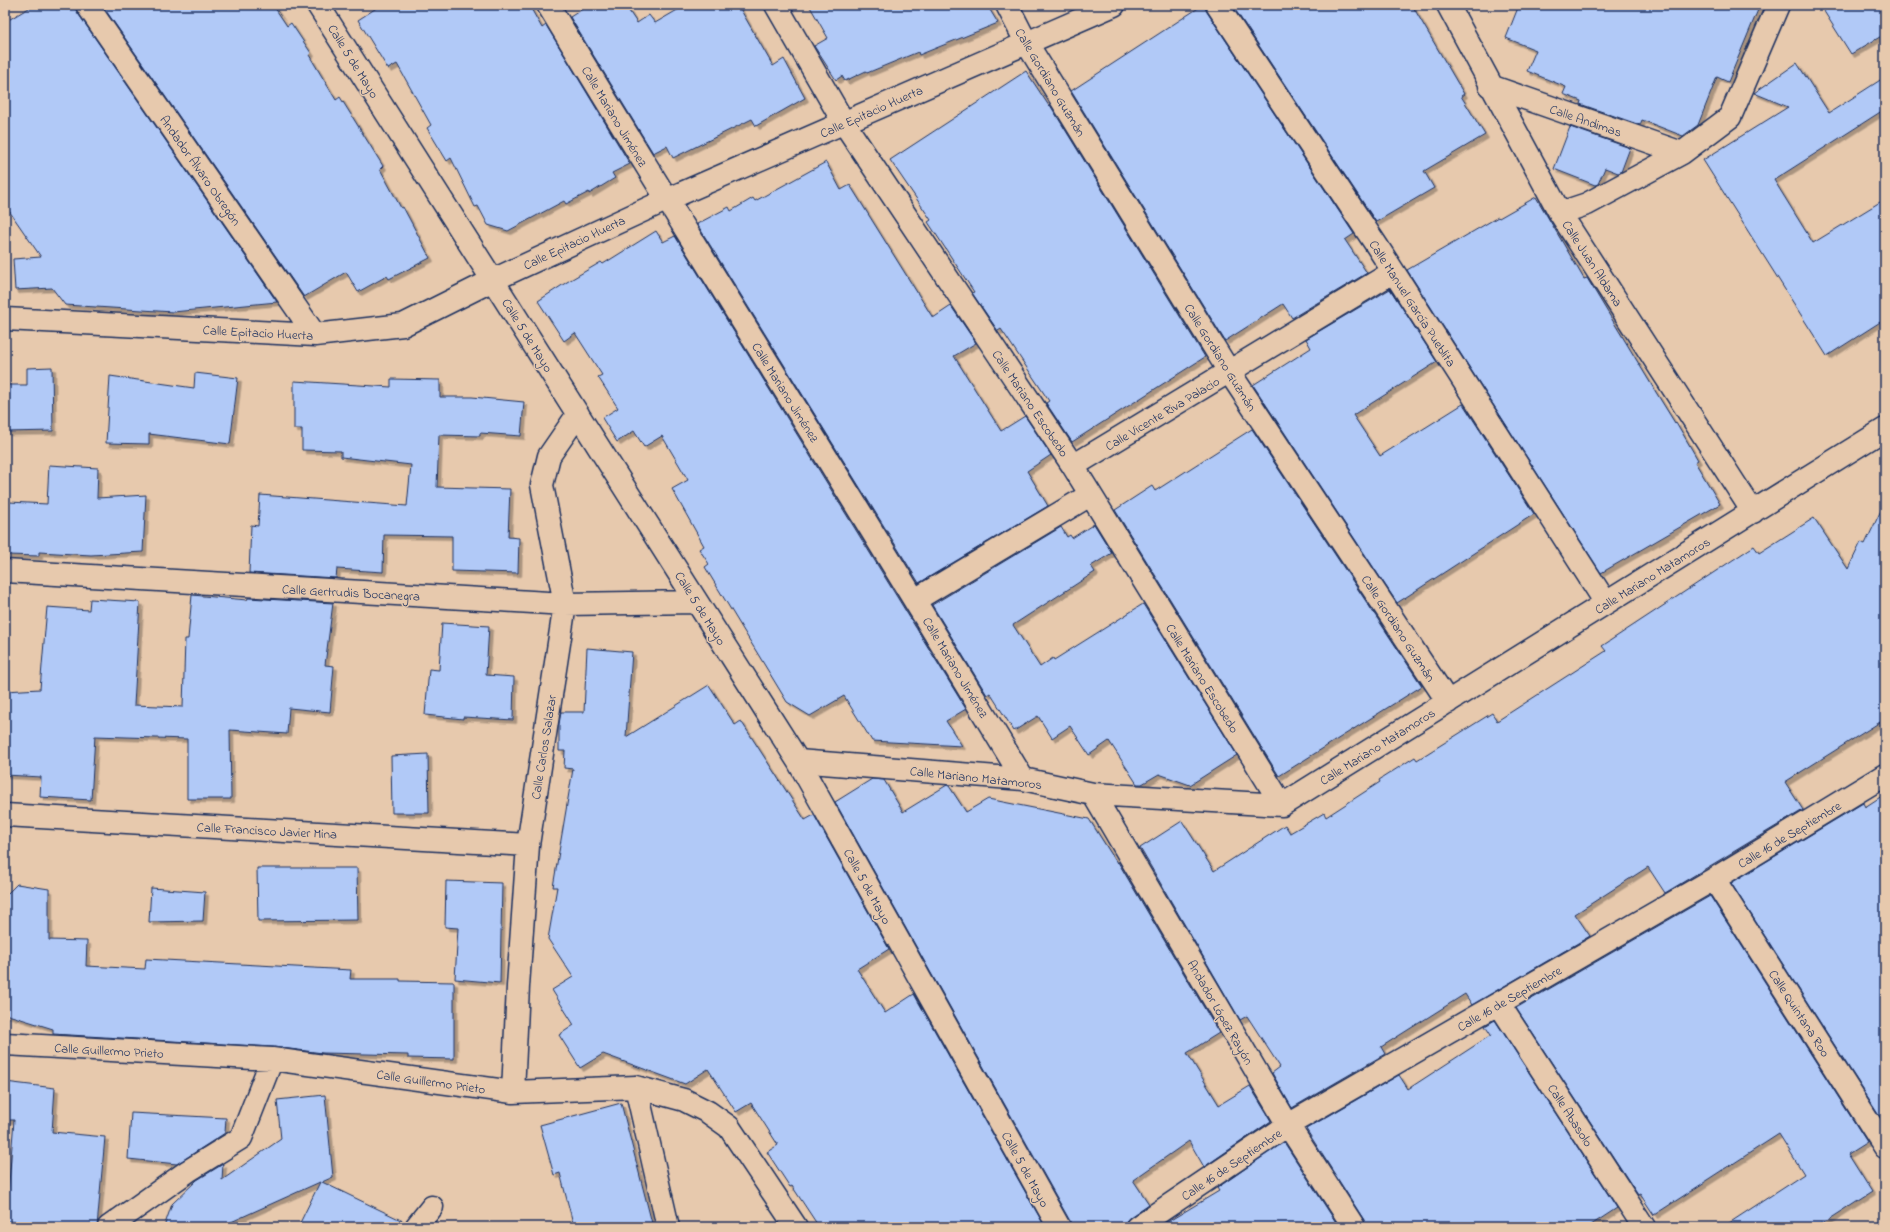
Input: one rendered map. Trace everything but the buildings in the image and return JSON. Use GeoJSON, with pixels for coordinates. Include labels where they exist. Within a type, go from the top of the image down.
{"type":"FeatureCollection","features":[{"type":"Feature","properties":{"kind":"street","name":"Andador Álvaro Obregón"},"geometry":{"type":"LineString","coordinates":[[87,5],[315,335]]}},
{"type":"Feature","properties":{"kind":"street","name":"Calle 5 de Mayo"},"geometry":{"type":"LineString","coordinates":[[318,5],[798,761],[1059,1227]]}},
{"type":"Feature","properties":{"kind":"street","name":"Calle Mariano Jiménez"},"geometry":{"type":"LineString","coordinates":[[548,5],[666,200],[915,600],[1023,779]]}},
{"type":"Feature","properties":{"kind":"street","name":"Calle Mariano Escobedo"},"geometry":{"type":"LineString","coordinates":[[776,5],[844,124],[1074,466],[1282,805]]}},
{"type":"Feature","properties":{"kind":"street","name":"Calle Gordiano Guzmán"},"geometry":{"type":"LineString","coordinates":[[1007,5],[1026,42],[1230,373],[1448,702]]}},
{"type":"Feature","properties":{"kind":"street","name":"Calle Epitacio Huerta"},"geometry":{"type":"LineString","coordinates":[[5,319],[315,335],[403,325],[493,280],[666,200],[844,124],[1026,42],[1114,5]]}},
{"type":"Feature","properties":{"kind":"street","name":"Calle Manuel García Pueblita"},"geometry":{"type":"LineString","coordinates":[[1217,5],[1393,272],[1606,603]]}},
{"type":"Feature","properties":{"kind":"street","name":"Calle Juan Aldama"},"geometry":{"type":"LineString","coordinates":[[1448,5],[1490,86],[1560,213],[1753,512]]}},
{"type":"Feature","properties":{"kind":"street"},"geometry":{"type":"LineString","coordinates":[[1560,213],[1587,204],[1682,153],[1730,117],[1778,5]]}},
{"type":"Feature","properties":{"kind":"street","name":"Calle Andimas"},"geometry":{"type":"LineString","coordinates":[[1490,86],[1682,153]]}},
{"type":"Feature","properties":{"kind":"street","name":"Calle Vicente Riva Palacio"},"geometry":{"type":"LineString","coordinates":[[1074,466],[1230,373],[1393,272]]}},
{"type":"Feature","properties":{"kind":"street","name":"Calle Carlos Salazar"},"geometry":{"type":"LineString","coordinates":[[513,1092],[518,986],[528,845],[564,604],[542,485],[549,456],[578,414]]}},
{"type":"Feature","properties":{"kind":"street","name":"Calle Mariano Matamoros"},"geometry":{"type":"LineString","coordinates":[[798,761],[1023,779],[1093,794],[1282,805],[1885,429]]}},
{"type":"Feature","properties":{"kind":"street"},"geometry":{"type":"LineString","coordinates":[[915,600],[1090,494]]}},
{"type":"Feature","properties":{"kind":"street","name":"Calle Gertrudis Bocanegra"},"geometry":{"type":"LineString","coordinates":[[5,571],[564,604],[697,602]]}},
{"type":"Feature","properties":{"kind":"street","name":"Calle 16 de Septiembre"},"geometry":{"type":"LineString","coordinates":[[1137,1227],[1288,1125],[1714,880],[1885,775]]}},
{"type":"Feature","properties":{"kind":"street","name":"Andador López Rayón"},"geometry":{"type":"LineString","coordinates":[[1093,794],[1288,1125],[1354,1227]]}},
{"type":"Feature","properties":{"kind":"street","name":"Calle Francisco Javier Mina"},"geometry":{"type":"LineString","coordinates":[[5,815],[528,845]]}},
{"type":"Feature","properties":{"kind":"street","name":"Calle Quintana Roo"},"geometry":{"type":"LineString","coordinates":[[1714,880],[1885,1147]]}},
{"type":"Feature","properties":{"kind":"street","name":"Calle Abasolo"},"geometry":{"type":"LineString","coordinates":[[1499,1004],[1644,1227]]}},
{"type":"Feature","properties":{"kind":"street","name":"Calle Guillermo Prieto"},"geometry":{"type":"LineString","coordinates":[[5,1044],[272,1059],[513,1092],[636,1087],[684,1100],[708,1112],[729,1127],[796,1227]]}},
{"type":"Feature","properties":{"kind":"street"},"geometry":{"type":"LineString","coordinates":[[110,1227],[188,1172],[241,1138],[272,1059]]}},
{"type":"Feature","properties":{"kind":"street"},"geometry":{"type":"LineString","coordinates":[[636,1087],[668,1227]]}},
{"type":"Feature","properties":{"kind":"street"},"geometry":{"type":"LineString","coordinates":[[416,1227],[432,1207]]}}]}
